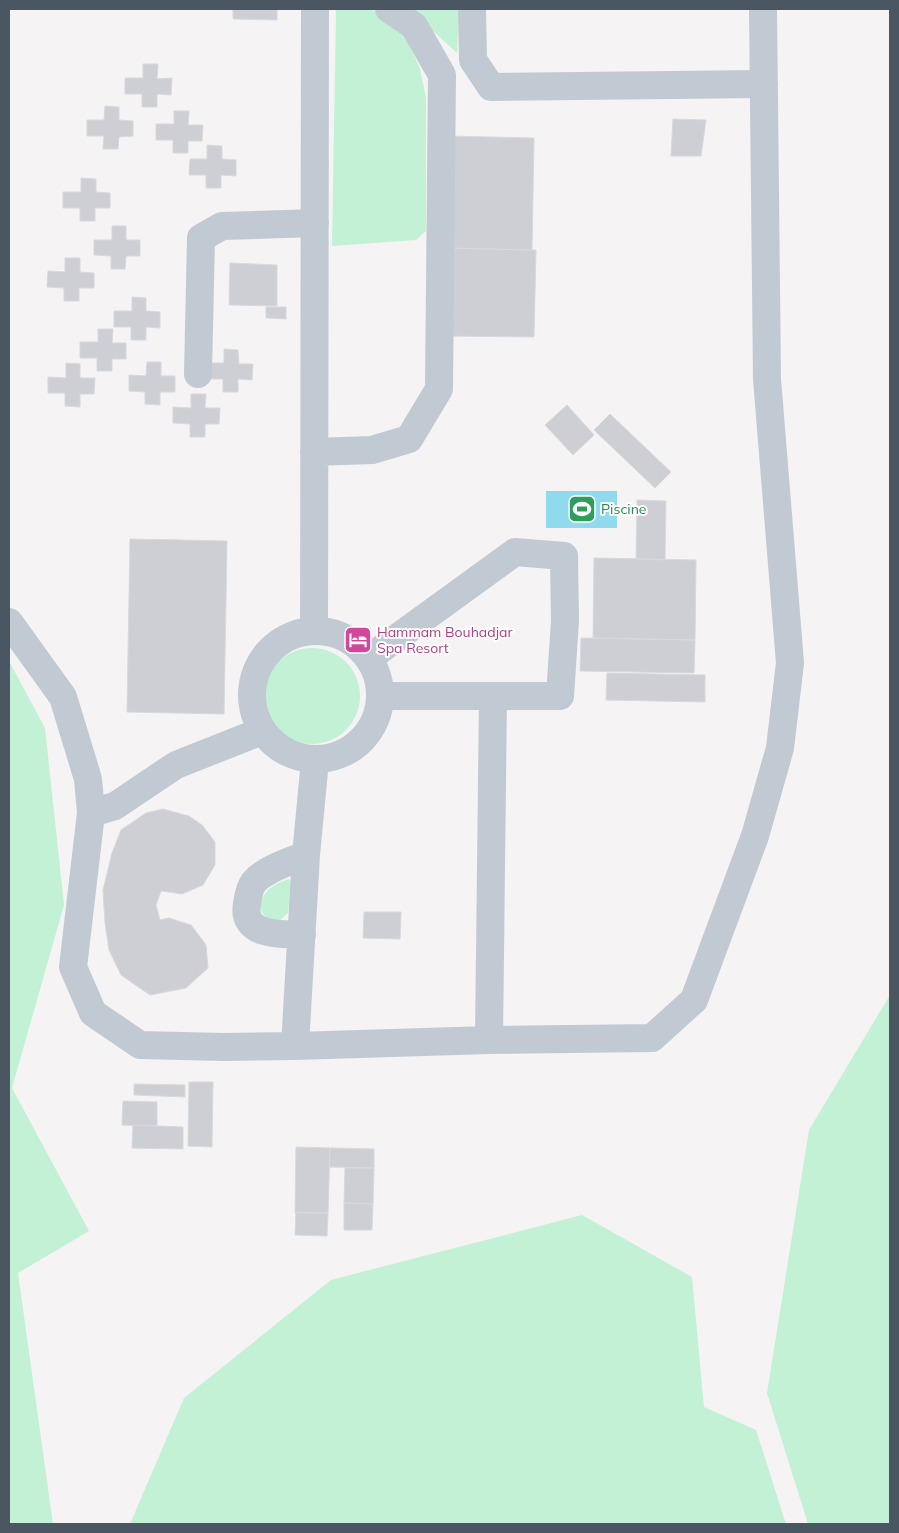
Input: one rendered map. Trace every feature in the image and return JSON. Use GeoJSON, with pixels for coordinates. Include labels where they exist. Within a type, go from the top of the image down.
{"type":"FeatureCollection","features":[{"type":"Feature","properties":{"kind":"street"},"geometry":{"type":"LineString","coordinates":[[314,630],[315,9]]}},
{"type":"Feature","properties":{"kind":"street"},"geometry":{"type":"LineString","coordinates":[[314,452],[372,450],[409,439],[439,389],[442,75],[414,26],[388,9]]}},
{"type":"Feature","properties":{"kind":"street"},"geometry":{"type":"LineString","coordinates":[[472,9],[472,60],[490,87],[764,84]]}},
{"type":"Feature","properties":{"kind":"street"},"geometry":{"type":"LineString","coordinates":[[9,622],[63,696],[88,779],[91,813],[74,967],[93,1013],[140,1045],[224,1047],[652,1038],[694,1000],[755,836],[780,748],[790,663],[767,379],[763,9]]}},
{"type":"Feature","properties":{"kind":"street"},"geometry":{"type":"LineString","coordinates":[[198,374],[201,238],[222,226],[314,223]]}},
{"type":"Feature","properties":{"kind":"street"},"geometry":{"type":"LineString","coordinates":[[369,658],[515,552],[564,556],[565,621],[560,696],[381,696]]}},
{"type":"Feature","properties":{"kind":"street"},"geometry":{"type":"LineString","coordinates":[[314,630],[336,633],[354,643],[369,658],[378,676],[381,696],[378,716],[368,734],[353,748],[335,757],[315,760],[295,756],[276,746],[262,732],[254,714],[251,694],[254,674],[263,657],[277,643],[295,634],[314,630]]}},
{"type":"Feature","properties":{"kind":"street"},"geometry":{"type":"LineString","coordinates":[[489,1040],[493,696]]}},
{"type":"Feature","properties":{"kind":"street"},"geometry":{"type":"LineString","coordinates":[[91,813],[115,806],[176,766],[262,732]]}},
{"type":"Feature","properties":{"kind":"street"},"geometry":{"type":"LineString","coordinates":[[294,1046],[306,855],[315,760]]}},
{"type":"Feature","properties":{"kind":"street"},"geometry":{"type":"LineString","coordinates":[[302,934],[274,934],[259,929],[249,921],[246,910],[248,896],[254,882],[282,865],[306,855]]}},
{"type":"Feature","properties":{"kind":"green space"},"geometry":{"type":"Polygon","coordinates":[[[336,9],[371,9],[382,16],[406,37],[420,69],[426,98],[426,231],[416,240],[332,246],[336,9]]]}},
{"type":"Feature","properties":{"kind":"green space"},"geometry":{"type":"Polygon","coordinates":[[[408,9],[459,9],[457,53],[412,12],[408,9]]]}},
{"type":"Feature","properties":{"kind":"green space"},"geometry":{"type":"Polygon","coordinates":[[[312,648],[330,652],[346,662],[356,678],[360,696],[356,714],[346,730],[330,740],[312,744],[294,740],[278,730],[268,714],[264,696],[268,678],[278,662],[294,652],[312,648]]]}},
{"type":"Feature","properties":{"kind":"green space"},"geometry":{"type":"Polygon","coordinates":[[[9,661],[45,728],[64,905],[12,1088],[89,1231],[18,1273],[53,1524],[9,1524],[9,661]]]}},
{"type":"Feature","properties":{"kind":"green space"},"geometry":{"type":"Polygon","coordinates":[[[289,879],[291,882],[288,913],[280,920],[268,918],[260,909],[263,897],[273,886],[289,879]]]}},
{"type":"Feature","properties":{"kind":"green space"},"geometry":{"type":"Polygon","coordinates":[[[890,995],[890,1524],[808,1524],[767,1393],[809,1130],[890,995]]]}},
{"type":"Feature","properties":{"kind":"green space"},"geometry":{"type":"Polygon","coordinates":[[[582,1215],[692,1277],[704,1407],[756,1430],[786,1524],[130,1524],[184,1398],[331,1280],[582,1215]]]}},
{"type":"Feature","properties":{"kind":"water","name":"Piscine"},"geometry":{"type":"Polygon","coordinates":[[[546,491],[617,491],[617,528],[546,528],[546,491]]]}},
{"type":"Feature","properties":{"kind":"building"},"geometry":{"type":"Polygon","coordinates":[[[233,9],[277,9],[277,20],[233,19],[233,9]]]}},
{"type":"Feature","properties":{"kind":"building"},"geometry":{"type":"Polygon","coordinates":[[[143,64],[158,64],[157,79],[172,78],[171,95],[157,94],[157,107],[142,107],[142,94],[125,94],[125,78],[143,78],[143,64]]]}},
{"type":"Feature","properties":{"kind":"building"},"geometry":{"type":"Polygon","coordinates":[[[105,106],[119,107],[119,120],[133,121],[133,136],[119,137],[118,149],[103,149],[104,136],[87,136],[87,120],[104,120],[105,106]]]}},
{"type":"Feature","properties":{"kind":"building"},"geometry":{"type":"Polygon","coordinates":[[[174,111],[189,111],[188,125],[203,125],[202,141],[188,141],[188,153],[173,153],[173,140],[156,140],[156,124],[174,124],[174,111]]]}},
{"type":"Feature","properties":{"kind":"building"},"geometry":{"type":"Polygon","coordinates":[[[673,119],[706,120],[701,156],[671,156],[673,119]]]}},
{"type":"Feature","properties":{"kind":"building"},"geometry":{"type":"Polygon","coordinates":[[[449,136],[534,138],[532,250],[447,248],[449,136]]]}},
{"type":"Feature","properties":{"kind":"building"},"geometry":{"type":"Polygon","coordinates":[[[207,145],[222,146],[222,159],[236,160],[236,176],[221,175],[221,188],[206,188],[206,175],[189,175],[190,159],[207,159],[207,145]]]}},
{"type":"Feature","properties":{"kind":"building"},"geometry":{"type":"Polygon","coordinates":[[[81,178],[96,179],[96,192],[110,193],[110,208],[95,208],[95,221],[80,221],[80,208],[63,208],[63,192],[81,192],[81,178]]]}},
{"type":"Feature","properties":{"kind":"building"},"geometry":{"type":"Polygon","coordinates":[[[112,226],[126,226],[126,240],[140,240],[140,256],[126,256],[125,269],[111,269],[111,256],[94,255],[94,240],[112,240],[112,226]]]}},
{"type":"Feature","properties":{"kind":"building"},"geometry":{"type":"Polygon","coordinates":[[[447,248],[536,250],[534,337],[445,336],[447,248]]]}},
{"type":"Feature","properties":{"kind":"building"},"geometry":{"type":"Polygon","coordinates":[[[65,258],[80,258],[80,272],[94,273],[94,288],[79,288],[79,301],[64,301],[64,288],[47,287],[48,271],[65,272],[65,258]]]}},
{"type":"Feature","properties":{"kind":"building"},"geometry":{"type":"Polygon","coordinates":[[[230,263],[277,265],[277,306],[229,305],[230,263]]]}},
{"type":"Feature","properties":{"kind":"building"},"geometry":{"type":"Polygon","coordinates":[[[132,297],[146,298],[146,311],[160,312],[160,328],[146,327],[146,340],[131,340],[131,327],[114,327],[114,311],[132,311],[132,297]]]}},
{"type":"Feature","properties":{"kind":"building"},"geometry":{"type":"Polygon","coordinates":[[[266,307],[286,307],[286,319],[266,318],[266,307]]]}},
{"type":"Feature","properties":{"kind":"building"},"geometry":{"type":"Polygon","coordinates":[[[98,329],[113,329],[112,343],[126,343],[126,359],[112,359],[112,371],[97,371],[97,358],[80,358],[80,342],[98,342],[98,329]]]}},
{"type":"Feature","properties":{"kind":"building"},"geometry":{"type":"Polygon","coordinates":[[[224,349],[238,350],[239,364],[253,364],[252,380],[238,379],[238,392],[223,392],[223,379],[206,379],[206,363],[224,363],[224,349]]]}},
{"type":"Feature","properties":{"kind":"building"},"geometry":{"type":"Polygon","coordinates":[[[147,362],[161,362],[161,376],[175,376],[175,392],[160,392],[160,405],[145,404],[145,392],[129,391],[129,375],[146,376],[147,362]]]}},
{"type":"Feature","properties":{"kind":"building"},"geometry":{"type":"Polygon","coordinates":[[[66,363],[80,364],[80,378],[95,378],[94,394],[80,394],[80,407],[65,406],[65,393],[48,393],[48,377],[66,378],[66,363]]]}},
{"type":"Feature","properties":{"kind":"building"},"geometry":{"type":"Polygon","coordinates":[[[191,394],[206,394],[205,408],[220,408],[219,424],[205,424],[205,437],[190,437],[190,424],[173,423],[173,407],[191,408],[191,394]]]}},
{"type":"Feature","properties":{"kind":"building"},"geometry":{"type":"Polygon","coordinates":[[[567,405],[594,435],[573,455],[545,425],[567,405]]]}},
{"type":"Feature","properties":{"kind":"building"},"geometry":{"type":"Polygon","coordinates":[[[610,414],[671,472],[655,488],[594,430],[610,414]]]}},
{"type":"Feature","properties":{"kind":"building"},"geometry":{"type":"Polygon","coordinates":[[[637,500],[666,501],[665,560],[636,559],[637,500]]]}},
{"type":"Feature","properties":{"kind":"building"},"geometry":{"type":"Polygon","coordinates":[[[130,539],[227,541],[224,714],[127,712],[130,539]]]}},
{"type":"Feature","properties":{"kind":"building"},"geometry":{"type":"Polygon","coordinates":[[[594,558],[696,560],[695,640],[593,638],[594,558]]]}},
{"type":"Feature","properties":{"kind":"building"},"geometry":{"type":"Polygon","coordinates":[[[581,638],[695,640],[694,673],[580,671],[581,638]]]}},
{"type":"Feature","properties":{"kind":"building"},"geometry":{"type":"Polygon","coordinates":[[[607,673],[705,675],[705,702],[606,700],[607,673]]]}},
{"type":"Feature","properties":{"kind":"building"},"geometry":{"type":"Polygon","coordinates":[[[163,809],[189,816],[202,825],[215,842],[215,865],[203,885],[182,894],[161,891],[156,905],[160,920],[169,918],[191,925],[206,945],[208,968],[186,988],[150,995],[121,975],[109,950],[103,890],[112,853],[121,830],[146,813],[163,809]]]}},
{"type":"Feature","properties":{"kind":"building"},"geometry":{"type":"Polygon","coordinates":[[[364,912],[401,912],[400,939],[363,938],[364,912]]]}},
{"type":"Feature","properties":{"kind":"building"},"geometry":{"type":"Polygon","coordinates":[[[189,1082],[213,1082],[212,1147],[188,1146],[189,1082]]]}},
{"type":"Feature","properties":{"kind":"building"},"geometry":{"type":"Polygon","coordinates":[[[134,1084],[185,1085],[185,1097],[134,1095],[134,1084]]]}},
{"type":"Feature","properties":{"kind":"building"},"geometry":{"type":"Polygon","coordinates":[[[123,1101],[157,1102],[157,1126],[122,1125],[123,1101]]]}},
{"type":"Feature","properties":{"kind":"building"},"geometry":{"type":"Polygon","coordinates":[[[133,1125],[183,1127],[183,1149],[132,1148],[133,1125]]]}},
{"type":"Feature","properties":{"kind":"building"},"geometry":{"type":"Polygon","coordinates":[[[296,1147],[330,1148],[328,1213],[295,1213],[296,1147]]]}},
{"type":"Feature","properties":{"kind":"building"},"geometry":{"type":"Polygon","coordinates":[[[330,1148],[374,1149],[374,1168],[329,1167],[330,1148]]]}},
{"type":"Feature","properties":{"kind":"building"},"geometry":{"type":"Polygon","coordinates":[[[345,1168],[374,1168],[373,1204],[344,1203],[345,1168]]]}},
{"type":"Feature","properties":{"kind":"building"},"geometry":{"type":"Polygon","coordinates":[[[344,1203],[373,1204],[372,1230],[344,1230],[344,1203]]]}},
{"type":"Feature","properties":{"kind":"building"},"geometry":{"type":"Polygon","coordinates":[[[296,1212],[328,1213],[327,1236],[295,1235],[296,1212]]]}},
{"type":"Feature","properties":{"kind":"place","name":"Piscine"},"geometry":{"type":"Point","coordinates":[582,509]}},
{"type":"Feature","properties":{"kind":"place","name":"Hammam Bouhadjar Spa Resort"},"geometry":{"type":"Point","coordinates":[358,640]}}]}
